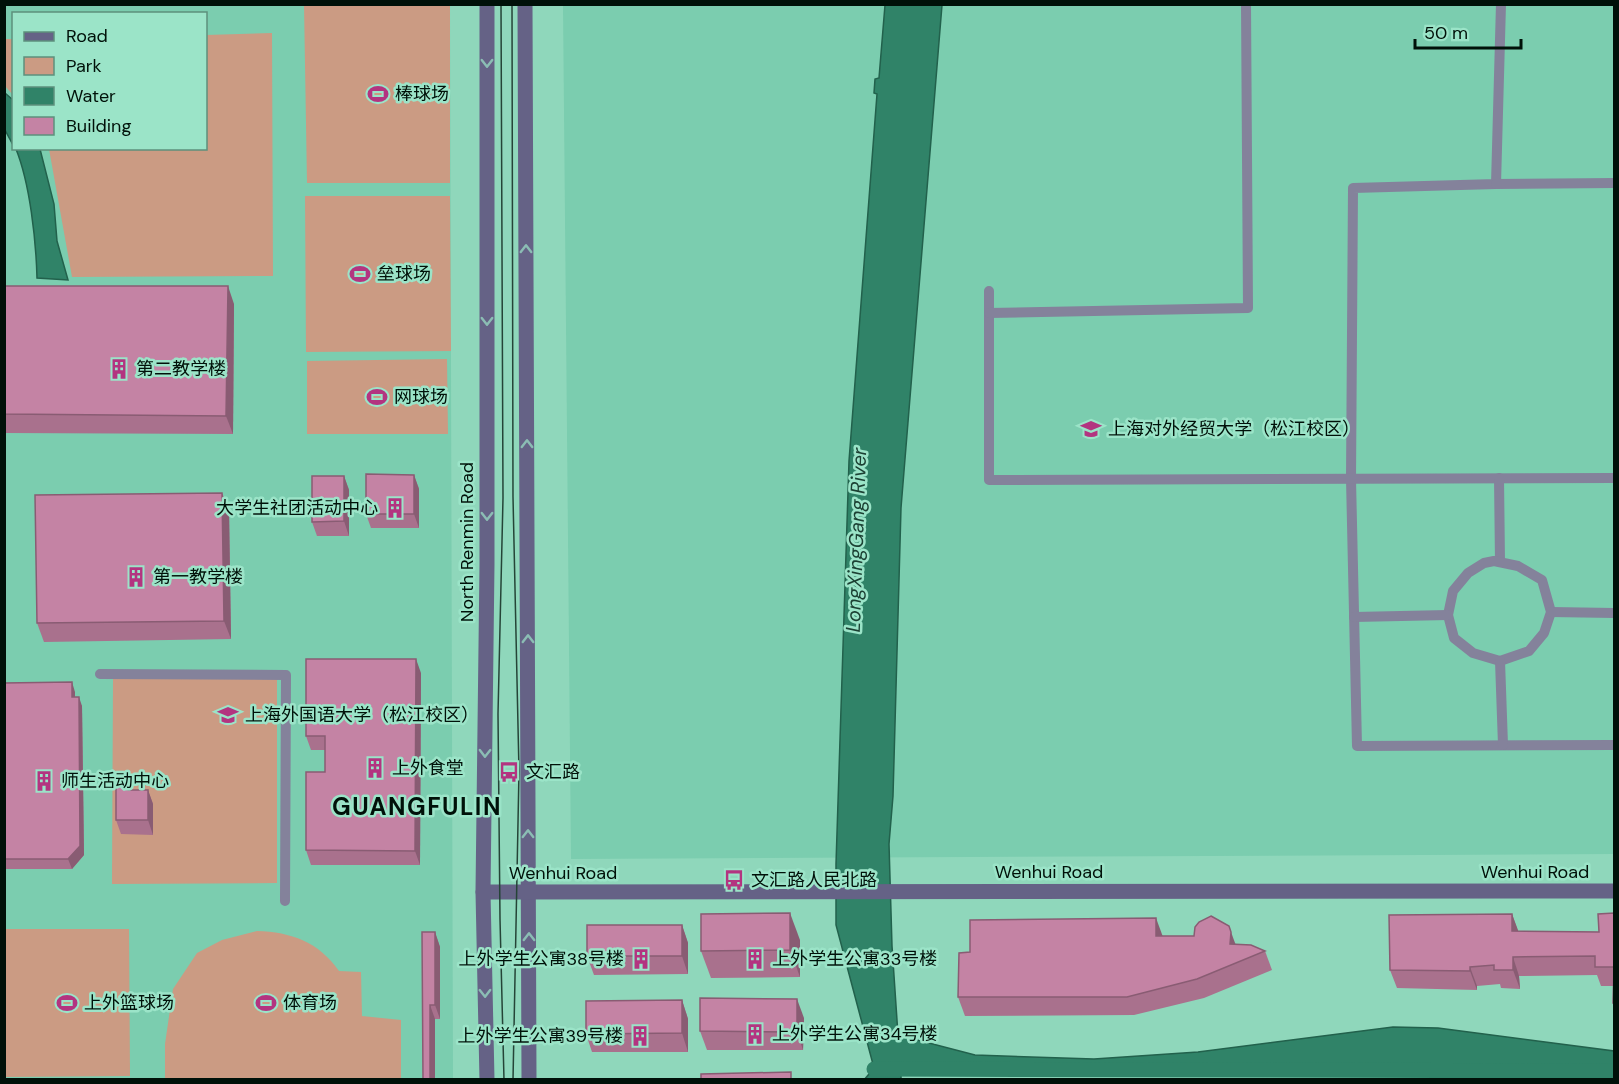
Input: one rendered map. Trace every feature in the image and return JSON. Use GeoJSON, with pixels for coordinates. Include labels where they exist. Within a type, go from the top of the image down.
{"type":"FeatureCollection","features":[{"type":"Feature","properties":{"kind":"main road","name":"North Renmin Road"},"geometry":{"type":"LineString","coordinates":[[487,4],[487,564],[483,892],[487,1080]]}},
{"type":"Feature","properties":{"kind":"main road"},"geometry":{"type":"LineString","coordinates":[[525,4],[529,1080]]}},
{"type":"Feature","properties":{"kind":"main road","name":"Wenhui Road"},"geometry":{"type":"LineString","coordinates":[[483,892],[1614,891]]}},
{"type":"Feature","properties":{"kind":"street"},"geometry":{"type":"LineString","coordinates":[[989,314],[1248,308],[1246,4]]}},
{"type":"Feature","properties":{"kind":"street"},"geometry":{"type":"LineString","coordinates":[[1496,184],[1501,4]]}},
{"type":"Feature","properties":{"kind":"street"},"geometry":{"type":"LineString","coordinates":[[1614,183],[1353,188],[1351,478],[1357,746],[1614,745]]}},
{"type":"Feature","properties":{"kind":"street"},"geometry":{"type":"LineString","coordinates":[[989,291],[989,480],[1614,478]]}},
{"type":"Feature","properties":{"kind":"street"},"geometry":{"type":"LineString","coordinates":[[1499,478],[1500,562]]}},
{"type":"Feature","properties":{"kind":"street"},"geometry":{"type":"LineString","coordinates":[[1500,562],[1518,566],[1542,580],[1551,612],[1544,633],[1529,651],[1500,661],[1473,653],[1454,638],[1448,615],[1454,591],[1468,573],[1484,563],[1500,562]]}},
{"type":"Feature","properties":{"kind":"street"},"geometry":{"type":"LineString","coordinates":[[1551,612],[1614,612]]}},
{"type":"Feature","properties":{"kind":"street"},"geometry":{"type":"LineString","coordinates":[[1354,616],[1448,615]]}},
{"type":"Feature","properties":{"kind":"street"},"geometry":{"type":"LineString","coordinates":[[1500,661],[1503,745]]}},
{"type":"Feature","properties":{"kind":"street"},"geometry":{"type":"LineString","coordinates":[[100,674],[286,675],[285,901]]}},
{"type":"Feature","properties":{"kind":"shaded area","name":"上海外国语大学（松江校区）"},"geometry":{"type":"Polygon","coordinates":[[[5,5],[450,5],[453,1079],[5,1080],[5,5]]]}},
{"type":"Feature","properties":{"kind":"shaded area","name":"上海对外经贸大学（松江校区）"},"geometry":{"type":"Polygon","coordinates":[[[563,5],[1614,5],[1614,854],[571,859],[563,5]]]}},
{"type":"Feature","properties":{"kind":"green space","name":"棒球场"},"geometry":{"type":"Polygon","coordinates":[[[304,5],[450,5],[450,183],[307,183],[304,5]]]}},
{"type":"Feature","properties":{"kind":"green space"},"geometry":{"type":"Polygon","coordinates":[[[272,33],[273,276],[72,277],[49,150],[207,150],[207,35],[272,33]]]}},
{"type":"Feature","properties":{"kind":"green space"},"geometry":{"type":"Polygon","coordinates":[[[5,39],[12,39],[12,94],[5,86],[5,39]]]}},
{"type":"Feature","properties":{"kind":"green space","name":"垒球场"},"geometry":{"type":"Polygon","coordinates":[[[305,196],[450,196],[451,351],[306,352],[305,196]]]}},
{"type":"Feature","properties":{"kind":"green space","name":"网球场"},"geometry":{"type":"Polygon","coordinates":[[[447,359],[448,434],[307,434],[307,361],[447,359]]]}},
{"type":"Feature","properties":{"kind":"green space"},"geometry":{"type":"Polygon","coordinates":[[[113,677],[277,678],[277,883],[112,884],[113,677]]]}},
{"type":"Feature","properties":{"kind":"green space","name":"上外篮球场"},"geometry":{"type":"Polygon","coordinates":[[[5,929],[129,929],[130,1076],[5,1077],[5,929]]]}},
{"type":"Feature","properties":{"kind":"green space","name":"体育场"},"geometry":{"type":"Polygon","coordinates":[[[257,931],[293,936],[323,953],[339,971],[361,972],[362,1016],[401,1020],[401,1079],[165,1079],[165,1044],[173,989],[197,953],[222,940],[257,931]]]}},
{"type":"Feature","properties":{"kind":"water","name":"LongXingGang River"},"geometry":{"type":"Polygon","coordinates":[[[885,5],[942,5],[901,508],[893,796],[889,844],[892,946],[898,1035],[975,1055],[1094,1059],[1198,1052],[1393,1027],[1438,1028],[1614,1051],[1614,1066],[901,1069],[901,1079],[864,1080],[874,1068],[836,925],[836,864],[849,461],[877,94],[874,93],[875,79],[879,78],[885,5]]]}},
{"type":"Feature","properties":{"kind":"water"},"geometry":{"type":"Polygon","coordinates":[[[5,93],[12,99],[12,143],[5,130],[5,93]]]}},
{"type":"Feature","properties":{"kind":"water"},"geometry":{"type":"Polygon","coordinates":[[[16,150],[40,150],[54,204],[57,241],[68,280],[37,278],[31,212],[16,150]]]}},
{"type":"Feature","properties":{"kind":"building","name":"第二教学楼"},"geometry":{"type":"Polygon","coordinates":[[[4,286],[228,286],[226,416],[4,414],[4,286]]]}},
{"type":"Feature","properties":{"kind":"building"},"geometry":{"type":"Polygon","coordinates":[[[366,474],[414,475],[414,514],[366,514],[366,474]]]}},
{"type":"Feature","properties":{"kind":"building"},"geometry":{"type":"Polygon","coordinates":[[[312,476],[344,476],[344,521],[312,522],[312,476]]]}},
{"type":"Feature","properties":{"kind":"building","name":"第一教学楼"},"geometry":{"type":"Polygon","coordinates":[[[222,493],[224,621],[37,623],[35,495],[222,493]]]}},
{"type":"Feature","properties":{"kind":"building","name":"上外食堂"},"geometry":{"type":"Polygon","coordinates":[[[306,659],[416,659],[415,851],[306,850],[306,772],[325,772],[325,736],[306,736],[306,659]]]}},
{"type":"Feature","properties":{"kind":"building","name":"师生活动中心"},"geometry":{"type":"Polygon","coordinates":[[[72,682],[72,697],[79,697],[80,846],[68,859],[4,859],[4,683],[72,682]]]}},
{"type":"Feature","properties":{"kind":"building"},"geometry":{"type":"Polygon","coordinates":[[[116,785],[127,786],[128,790],[148,790],[148,820],[116,820],[116,785]]]}},
{"type":"Feature","properties":{"kind":"building"},"geometry":{"type":"Polygon","coordinates":[[[790,913],[790,950],[701,951],[701,914],[790,913]]]}},
{"type":"Feature","properties":{"kind":"building"},"geometry":{"type":"Polygon","coordinates":[[[1614,913],[1614,967],[1595,967],[1595,956],[1513,957],[1513,970],[1494,970],[1494,965],[1470,967],[1470,971],[1390,970],[1389,915],[1512,914],[1512,931],[1599,932],[1598,914],[1614,913]]]}},
{"type":"Feature","properties":{"kind":"building"},"geometry":{"type":"Polygon","coordinates":[[[1211,916],[1229,926],[1230,944],[1251,945],[1265,951],[1197,979],[1127,997],[958,997],[959,953],[970,952],[970,920],[1156,918],[1156,936],[1194,936],[1195,927],[1199,922],[1211,916]]]}},
{"type":"Feature","properties":{"kind":"building"},"geometry":{"type":"Polygon","coordinates":[[[587,925],[682,925],[682,956],[587,956],[587,925]]]}},
{"type":"Feature","properties":{"kind":"building"},"geometry":{"type":"Polygon","coordinates":[[[422,932],[435,932],[435,1005],[430,1005],[430,1080],[423,1080],[422,932]]]}},
{"type":"Feature","properties":{"kind":"building"},"geometry":{"type":"Polygon","coordinates":[[[700,998],[797,999],[797,1032],[700,1031],[700,998]]]}},
{"type":"Feature","properties":{"kind":"building"},"geometry":{"type":"Polygon","coordinates":[[[682,1000],[682,1033],[586,1034],[586,1001],[682,1000]]]}},
{"type":"Feature","properties":{"kind":"building"},"geometry":{"type":"Polygon","coordinates":[[[791,1072],[791,1080],[701,1080],[701,1074],[791,1072]]]}},
{"type":"Feature","properties":{"kind":"waterway"},"geometry":{"type":"LineString","coordinates":[[874,1069],[1614,1071]]}},
{"type":"Feature","properties":{"kind":"tram line"},"geometry":{"type":"LineString","coordinates":[[501,4],[503,498],[498,714],[504,1080]]}},
{"type":"Feature","properties":{"kind":"tram line"},"geometry":{"type":"LineString","coordinates":[[512,4],[513,497],[519,771],[513,1080]]}},
{"type":"Feature","properties":{"kind":"place","name":"棒球场"},"geometry":{"type":"Point","coordinates":[378,94]}},
{"type":"Feature","properties":{"kind":"place","name":"垒球场"},"geometry":{"type":"Point","coordinates":[360,274]}},
{"type":"Feature","properties":{"kind":"place","name":"第二教学楼"},"geometry":{"type":"Point","coordinates":[119,369]}},
{"type":"Feature","properties":{"kind":"place","name":"网球场"},"geometry":{"type":"Point","coordinates":[377,397]}},
{"type":"Feature","properties":{"kind":"place","name":"上海对外经贸大学（松江校区）"},"geometry":{"type":"Point","coordinates":[1091,429]}},
{"type":"Feature","properties":{"kind":"place","name":"大学生社团活动中心"},"geometry":{"type":"Point","coordinates":[395,508]}},
{"type":"Feature","properties":{"kind":"place","name":"第一教学楼"},"geometry":{"type":"Point","coordinates":[136,577]}},
{"type":"Feature","properties":{"kind":"place","name":"上海外国语大学（松江校区）"},"geometry":{"type":"Point","coordinates":[228,715]}},
{"type":"Feature","properties":{"kind":"place","name":"上外食堂"},"geometry":{"type":"Point","coordinates":[375,768]}},
{"type":"Feature","properties":{"kind":"place","name":"文汇路"},"geometry":{"type":"Point","coordinates":[509,772]}},
{"type":"Feature","properties":{"kind":"place","name":"师生活动中心"},"geometry":{"type":"Point","coordinates":[44,781]}},
{"type":"Feature","properties":{"kind":"place","name":"文汇路人民北路"},"geometry":{"type":"Point","coordinates":[734,880]}},
{"type":"Feature","properties":{"kind":"place","name":"上外学生公寓38号楼"},"geometry":{"type":"Point","coordinates":[641,959]}},
{"type":"Feature","properties":{"kind":"place","name":"上外学生公寓33号楼"},"geometry":{"type":"Point","coordinates":[755,959]}},
{"type":"Feature","properties":{"kind":"place","name":"上外篮球场"},"geometry":{"type":"Point","coordinates":[67,1003]}},
{"type":"Feature","properties":{"kind":"place","name":"体育场"},"geometry":{"type":"Point","coordinates":[266,1003]}},
{"type":"Feature","properties":{"kind":"place","name":"上外学生公寓34号楼"},"geometry":{"type":"Point","coordinates":[755,1034]}},
{"type":"Feature","properties":{"kind":"place","name":"上外学生公寓39号楼"},"geometry":{"type":"Point","coordinates":[640,1036]}},
{"type":"Feature","properties":{"kind":"district","name":"GUANGFULIN"},"geometry":{"type":"Point","coordinates":[417,807]}}]}
